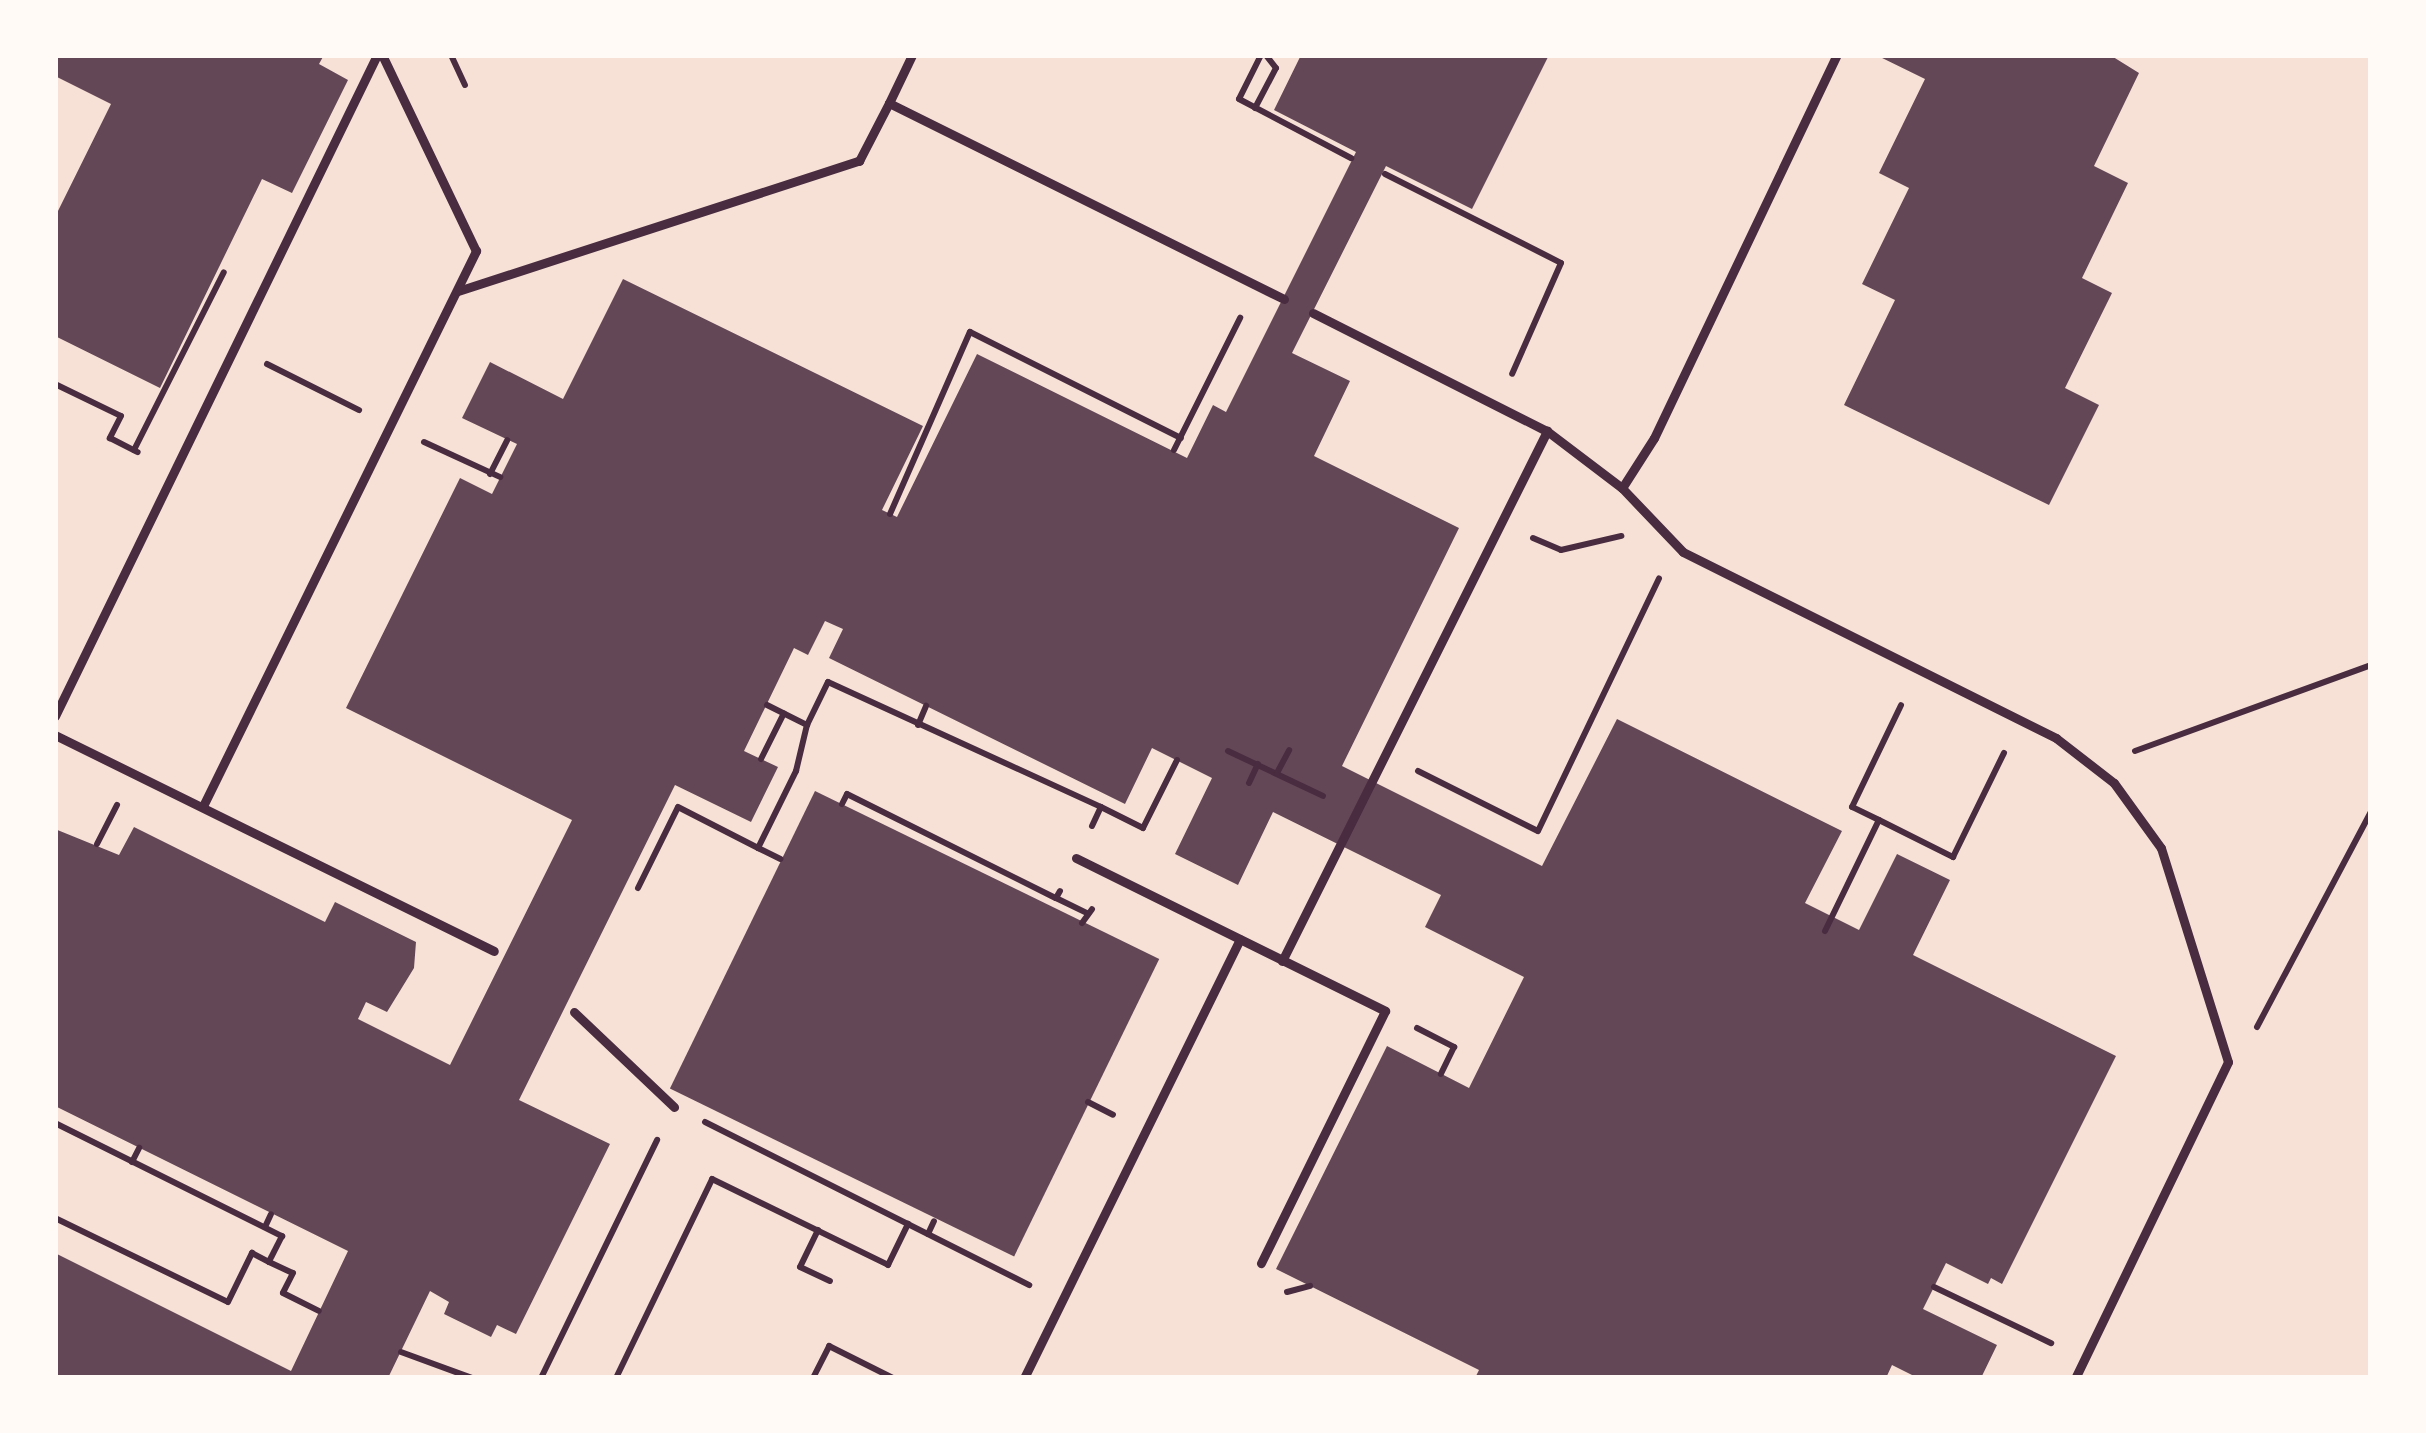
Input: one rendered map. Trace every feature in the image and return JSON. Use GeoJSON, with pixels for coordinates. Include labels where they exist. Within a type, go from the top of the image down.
{"type":"FeatureCollection","features":[{"type":"Feature","properties":{"kind":"street"},"geometry":{"type":"LineString","coordinates":[[203,806],[476,251],[380,55]]}},
{"type":"Feature","properties":{"kind":"street"},"geometry":{"type":"LineString","coordinates":[[55,716],[380,55]]}},
{"type":"Feature","properties":{"kind":"street"},"geometry":{"type":"LineString","coordinates":[[458,291],[859,160],[912,55]]}},
{"type":"Feature","properties":{"kind":"street"},"geometry":{"type":"LineString","coordinates":[[1622,488],[1654,438],[1837,55]]}},
{"type":"Feature","properties":{"kind":"street"},"geometry":{"type":"LineString","coordinates":[[888,102],[1284,299]]}},
{"type":"Feature","properties":{"kind":"street"},"geometry":{"type":"LineString","coordinates":[[1313,313],[1547,431],[1622,488],[1676,544],[1917,672],[2020,720],[2096,765],[2161,848],[2228,1062],[2074,1378]]}},
{"type":"Feature","properties":{"kind":"street"},"geometry":{"type":"LineString","coordinates":[[1282,961],[1547,431]]}},
{"type":"Feature","properties":{"kind":"street"},"geometry":{"type":"LineString","coordinates":[[55,735],[494,951]]}},
{"type":"Feature","properties":{"kind":"street"},"geometry":{"type":"LineString","coordinates":[[1076,858],[1385,1011],[1261,1263]]}},
{"type":"Feature","properties":{"kind":"street"},"geometry":{"type":"LineString","coordinates":[[1024,1378],[1240,939]]}},
{"type":"Feature","properties":{"kind":"street"},"geometry":{"type":"LineString","coordinates":[[574,1012],[674,1107]]}},
{"type":"Feature","properties":{"kind":"path"},"geometry":{"type":"LineString","coordinates":[[452,55],[466,85]]}},
{"type":"Feature","properties":{"kind":"path"},"geometry":{"type":"LineString","coordinates":[[1255,108],[1276,68],[1263,55],[1239,99],[1255,108],[1352,158]]}},
{"type":"Feature","properties":{"kind":"path"},"geometry":{"type":"LineString","coordinates":[[1384,174],[1561,263],[1524,354],[1495,403]]}},
{"type":"Feature","properties":{"kind":"path"},"geometry":{"type":"LineString","coordinates":[[134,450],[230,260]]}},
{"type":"Feature","properties":{"kind":"path"},"geometry":{"type":"LineString","coordinates":[[1174,450],[1256,285]]}},
{"type":"Feature","properties":{"kind":"path"},"geometry":{"type":"LineString","coordinates":[[890,514],[970,332],[1180,438]]}},
{"type":"Feature","properties":{"kind":"path"},"geometry":{"type":"LineString","coordinates":[[55,384],[121,416],[110,438],[174,472]]}},
{"type":"Feature","properties":{"kind":"path"},"geometry":{"type":"LineString","coordinates":[[490,474],[507,440]]}},
{"type":"Feature","properties":{"kind":"path"},"geometry":{"type":"LineString","coordinates":[[1500,523],[1561,550],[1610,542],[1651,518]]}},
{"type":"Feature","properties":{"kind":"path"},"geometry":{"type":"LineString","coordinates":[[1386,755],[1538,831],[1676,544]]}},
{"type":"Feature","properties":{"kind":"path"},"geometry":{"type":"LineString","coordinates":[[2096,765],[2371,666]]}},
{"type":"Feature","properties":{"kind":"path"},"geometry":{"type":"LineString","coordinates":[[1917,672],[1852,807],[1953,856],[2020,720]]}},
{"type":"Feature","properties":{"kind":"path"},"geometry":{"type":"LineString","coordinates":[[758,848],[796,772],[807,724],[828,682],[1100,807]]}},
{"type":"Feature","properties":{"kind":"path"},"geometry":{"type":"LineString","coordinates":[[767,705],[807,724]]}},
{"type":"Feature","properties":{"kind":"path"},"geometry":{"type":"LineString","coordinates":[[918,725],[926,706]]}},
{"type":"Feature","properties":{"kind":"path"},"geometry":{"type":"LineString","coordinates":[[761,759],[784,713]]}},
{"type":"Feature","properties":{"kind":"path"},"geometry":{"type":"LineString","coordinates":[[1277,774],[1288,750]]}},
{"type":"Feature","properties":{"kind":"path"},"geometry":{"type":"LineString","coordinates":[[1228,751],[1356,812]]}},
{"type":"Feature","properties":{"kind":"path"},"geometry":{"type":"LineString","coordinates":[[1250,782],[1258,764]]}},
{"type":"Feature","properties":{"kind":"path"},"geometry":{"type":"LineString","coordinates":[[842,804],[847,794],[1032,886]]}},
{"type":"Feature","properties":{"kind":"path"},"geometry":{"type":"LineString","coordinates":[[638,888],[678,807],[781,859]]}},
{"type":"Feature","properties":{"kind":"path"},"geometry":{"type":"LineString","coordinates":[[2228,1062],[2250,1040],[2371,812]]}},
{"type":"Feature","properties":{"kind":"path"},"geometry":{"type":"LineString","coordinates":[[1825,930],[1879,820]]}},
{"type":"Feature","properties":{"kind":"path"},"geometry":{"type":"LineString","coordinates":[[1056,898],[1087,913],[1082,923]]}},
{"type":"Feature","properties":{"kind":"path"},"geometry":{"type":"LineString","coordinates":[[1385,1011],[1454,1047],[1441,1074]]}},
{"type":"Feature","properties":{"kind":"path"},"geometry":{"type":"LineString","coordinates":[[541,1378],[674,1107],[1062,1301]]}},
{"type":"Feature","properties":{"kind":"path"},"geometry":{"type":"LineString","coordinates":[[55,1123],[282,1236],[269,1262]]}},
{"type":"Feature","properties":{"kind":"path"},"geometry":{"type":"LineString","coordinates":[[132,1162],[139,1148]]}},
{"type":"Feature","properties":{"kind":"path"},"geometry":{"type":"LineString","coordinates":[[616,1378],[712,1179],[888,1265],[908,1224]]}},
{"type":"Feature","properties":{"kind":"path"},"geometry":{"type":"LineString","coordinates":[[265,1228],[272,1214]]}},
{"type":"Feature","properties":{"kind":"path"},"geometry":{"type":"LineString","coordinates":[[55,1218],[228,1302],[252,1253],[293,1273],[283,1293],[319,1311]]}},
{"type":"Feature","properties":{"kind":"path"},"geometry":{"type":"LineString","coordinates":[[928,1234],[934,1220]]}},
{"type":"Feature","properties":{"kind":"path"},"geometry":{"type":"LineString","coordinates":[[818,1230],[800,1267],[830,1282]]}},
{"type":"Feature","properties":{"kind":"path"},"geometry":{"type":"LineString","coordinates":[[1934,1287],[2084,1359]]}},
{"type":"Feature","properties":{"kind":"path"},"geometry":{"type":"LineString","coordinates":[[812,1378],[829,1346],[893,1378]]}},
{"type":"Feature","properties":{"kind":"path"},"geometry":{"type":"LineString","coordinates":[[401,1352],[472,1378]]}},
{"type":"Feature","properties":{"kind":"building"},"geometry":{"type":"Polygon","coordinates":[[[55,55],[324,55],[319,64],[348,80],[292,193],[262,179],[160,388],[55,336],[55,217],[111,104],[55,76],[55,55]]]}},
{"type":"Feature","properties":{"kind":"building"},"geometry":{"type":"Polygon","coordinates":[[[1301,55],[1549,55],[1472,209],[1386,166],[1292,353],[1350,381],[1314,456],[1459,528],[1342,766],[1542,866],[1617,719],[1842,831],[1805,903],[1859,930],[1897,854],[1950,880],[1913,955],[2116,1056],[2002,1284],[1991,1278],[1988,1284],[1946,1263],[1923,1309],[1997,1345],[1981,1378],[1918,1378],[1892,1365],[1886,1378],[1475,1378],[1479,1370],[1276,1269],[1387,1046],[1469,1088],[1524,977],[1425,927],[1441,895],[1273,812],[1238,885],[1175,854],[1212,778],[1152,748],[1125,804],[829,658],[843,629],[825,621],[808,655],[794,648],[744,751],[778,767],[751,822],[675,785],[519,1100],[610,1144],[516,1334],[497,1325],[491,1337],[444,1314],[449,1302],[430,1291],[388,1378],[55,1378],[55,1253],[291,1371],[348,1251],[55,1106],[55,829],[119,855],[134,827],[325,922],[335,902],[416,942],[414,968],[387,1012],[366,1002],[358,1019],[450,1065],[572,820],[346,708],[460,478],[492,494],[517,444],[462,418],[490,362],[563,399],[623,279],[923,426],[882,510],[897,517],[977,354],[1187,458],[1213,405],[1226,412],[1356,152],[1274,110],[1301,55]]]}},
{"type":"Feature","properties":{"kind":"building"},"geometry":{"type":"Polygon","coordinates":[[[1876,55],[2110,55],[2139,73],[2094,166],[2128,183],[2082,278],[2112,293],[2065,388],[2099,405],[2049,505],[1844,405],[1895,300],[1862,284],[1909,188],[1879,173],[1925,79],[1876,55]]]}},
{"type":"Feature","properties":{"kind":"building"},"geometry":{"type":"Polygon","coordinates":[[[815,791],[1159,959],[1014,1256],[670,1089],[815,791]]]}}]}
